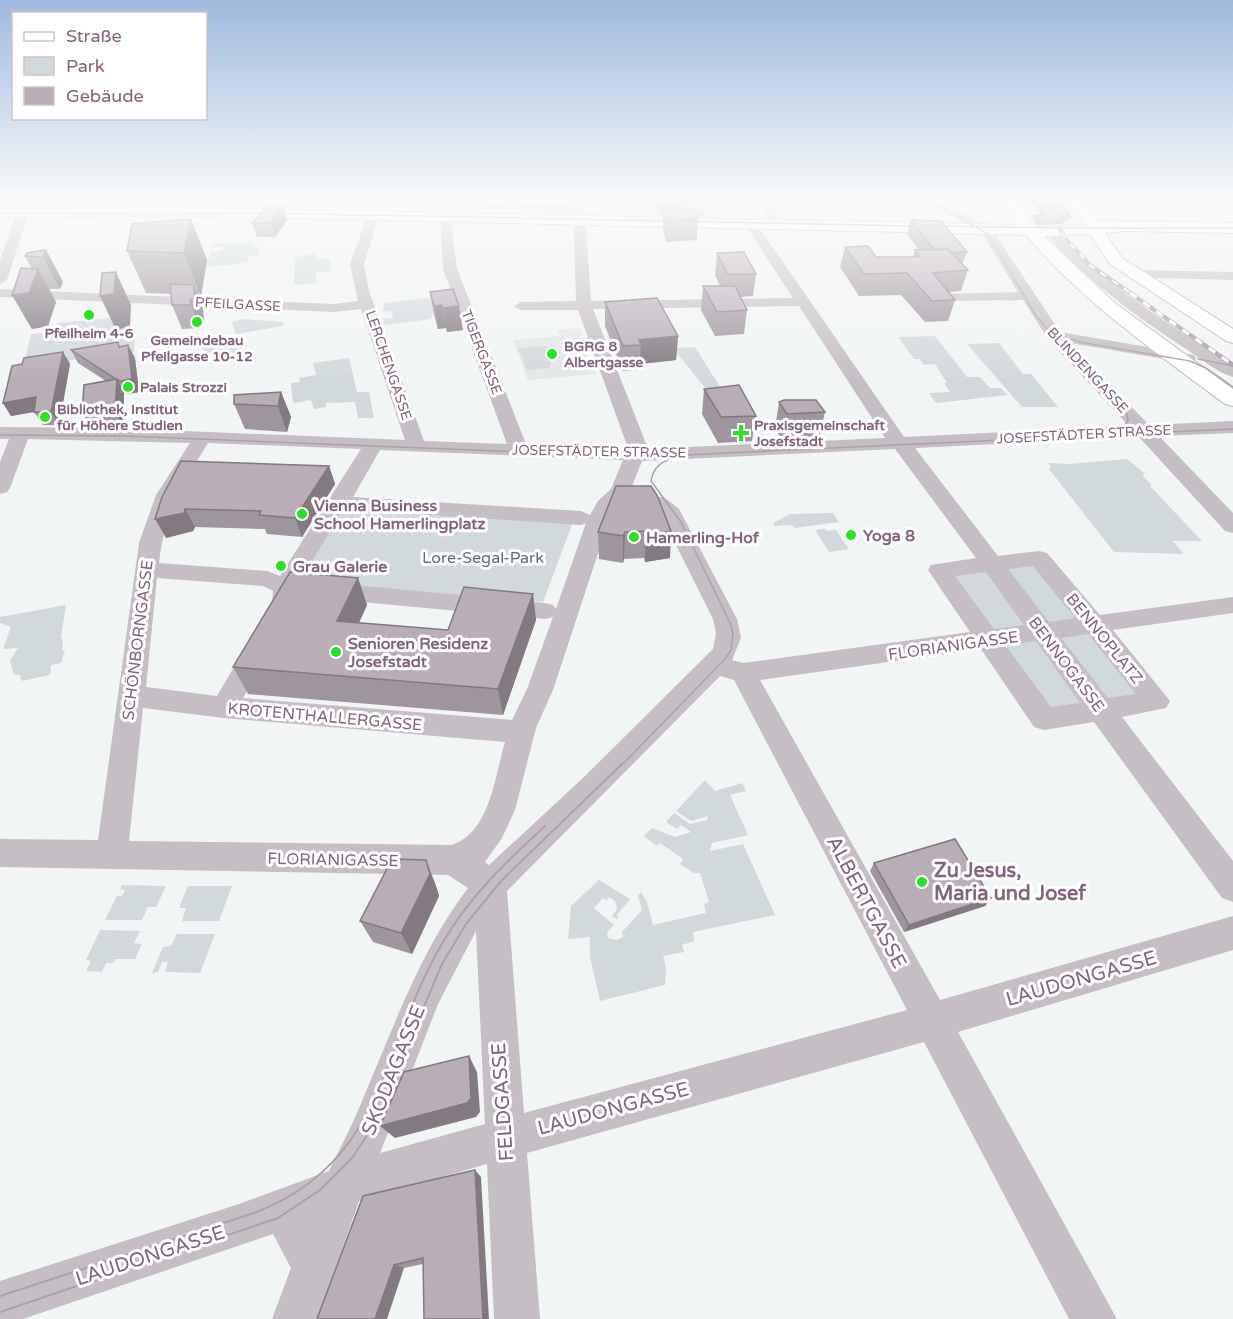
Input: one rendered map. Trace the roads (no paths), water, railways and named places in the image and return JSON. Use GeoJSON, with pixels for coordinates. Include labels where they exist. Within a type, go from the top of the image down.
{"type":"FeatureCollection","features":[{"type":"Feature","properties":{"kind":"main road"},"geometry":{"type":"LineString","coordinates":[[1058,259],[1094,293],[1233,399]]}},
{"type":"Feature","properties":{"kind":"main road"},"geometry":{"type":"LineString","coordinates":[[1114,259],[1134,274],[1233,337]]}},
{"type":"Feature","properties":{"kind":"street"},"geometry":{"type":"LineString","coordinates":[[0,280],[7,259]]}},
{"type":"Feature","properties":{"kind":"street","name":"LERCHENGASSE"},"geometry":{"type":"LineString","coordinates":[[359,259],[357,264],[368,304],[417,446]]}},
{"type":"Feature","properties":{"kind":"street","name":"TIGERGASSE"},"geometry":{"type":"LineString","coordinates":[[449,259],[450,269],[519,450]]}},
{"type":"Feature","properties":{"kind":"street"},"geometry":{"type":"LineString","coordinates":[[451,860],[468,855],[479,846],[500,808],[528,708],[540,690],[555,612],[590,519],[618,494],[638,446],[637,438],[585,305],[582,259]]}},
{"type":"Feature","properties":{"kind":"street","name":"BENNOGASSE"},"geometry":{"type":"LineString","coordinates":[[773,259],[899,443],[1233,887]]}},
{"type":"Feature","properties":{"kind":"street","name":"BLINDENGASSE"},"geometry":{"type":"LineString","coordinates":[[1006,259],[1054,336],[1131,415],[1142,432],[1233,526]]}},
{"type":"Feature","properties":{"kind":"street"},"geometry":{"type":"LineString","coordinates":[[1074,259],[1093,275],[1229,367]]}},
{"type":"Feature","properties":{"kind":"street"},"geometry":{"type":"LineString","coordinates":[[1134,274],[1233,276]]}},
{"type":"Feature","properties":{"kind":"street","name":"PFEILGASSE"},"geometry":{"type":"LineString","coordinates":[[0,293],[334,308],[368,304]]}},
{"type":"Feature","properties":{"kind":"street"},"geometry":{"type":"LineString","coordinates":[[943,298],[1028,296]]}},
{"type":"Feature","properties":{"kind":"street"},"geometry":{"type":"LineString","coordinates":[[521,306],[802,302]]}},
{"type":"Feature","properties":{"kind":"street"},"geometry":{"type":"LineString","coordinates":[[1054,336],[1229,367]]}},
{"type":"Feature","properties":{"kind":"street"},"geometry":{"type":"LineString","coordinates":[[1210,382],[1209,370],[1229,367]]}},
{"type":"Feature","properties":{"kind":"street","name":"JOSEFSTÄDTER STRASSE"},"geometry":{"type":"LineString","coordinates":[[0,434],[203,437],[633,455],[1233,427]]}},
{"type":"Feature","properties":{"kind":"street"},"geometry":{"type":"LineString","coordinates":[[0,488],[21,433]]}},
{"type":"Feature","properties":{"kind":"street","name":"SCHÖNBORNGASSE"},"geometry":{"type":"LineString","coordinates":[[112,855],[150,543],[166,495],[203,437]]}},
{"type":"Feature","properties":{"kind":"street"},"geometry":{"type":"LineString","coordinates":[[224,707],[284,602],[285,587],[337,502],[348,490],[374,444]]}},
{"type":"Feature","properties":{"kind":"street"},"geometry":{"type":"LineString","coordinates":[[490,885],[594,786],[729,669],[728,627],[680,526],[661,502],[618,494]]}},
{"type":"Feature","properties":{"kind":"street"},"geometry":{"type":"LineString","coordinates":[[337,502],[590,519]]}},
{"type":"Feature","properties":{"kind":"street","name":"BENNOPLATZ"},"geometry":{"type":"LineString","coordinates":[[1039,558],[1095,625],[1157,701],[1044,719],[939,570],[1039,558]]}},
{"type":"Feature","properties":{"kind":"street"},"geometry":{"type":"LineString","coordinates":[[145,570],[267,579],[285,587],[555,612]]}},
{"type":"Feature","properties":{"kind":"street","name":"FLORIANIGASSE"},"geometry":{"type":"LineString","coordinates":[[729,669],[989,641],[1233,605]]}},
{"type":"Feature","properties":{"kind":"street","name":"ALBERTGASSE"},"geometry":{"type":"LineString","coordinates":[[729,669],[932,1021],[1094,1319]]}},
{"type":"Feature","properties":{"kind":"street","name":"KROTENTHALLERGASSE"},"geometry":{"type":"LineString","coordinates":[[131,696],[224,707],[520,732]]}},
{"type":"Feature","properties":{"kind":"street"},"geometry":{"type":"LineString","coordinates":[[500,808],[507,838],[516,859]]}},
{"type":"Feature","properties":{"kind":"street","name":"FLORIANIGASSE"},"geometry":{"type":"LineString","coordinates":[[0,853],[451,860],[469,869],[490,885]]}},
{"type":"Feature","properties":{"kind":"street","name":"FELDGASSE"},"geometry":{"type":"LineString","coordinates":[[490,885],[517,1319]]}},
{"type":"Feature","properties":{"kind":"street","name":"SKODAGASSE"},"geometry":{"type":"LineString","coordinates":[[295,1319],[344,1185],[438,964],[456,931],[490,885]]}},
{"type":"Feature","properties":{"kind":"street","name":"LAUDONGASSE"},"geometry":{"type":"LineString","coordinates":[[0,1304],[344,1185],[504,1138],[932,1021],[1233,933]]}},
{"type":"Feature","properties":{"kind":"street"},"geometry":{"type":"LineString","coordinates":[[282,1208],[314,1266]]}},
{"type":"Feature","properties":{"kind":"tram line"},"geometry":{"type":"LineString","coordinates":[[1002,259],[1036,316],[1096,385],[1127,414],[1128,421],[1122,428],[1112,431]]}},
{"type":"Feature","properties":{"kind":"tram line"},"geometry":{"type":"LineString","coordinates":[[1052,332],[1080,342],[1190,361],[1206,368],[1233,387]]}},
{"type":"Feature","properties":{"kind":"tram line"},"geometry":{"type":"LineString","coordinates":[[1198,359],[1233,366]]}},
{"type":"Feature","properties":{"kind":"tram line"},"geometry":{"type":"LineString","coordinates":[[0,435],[124,436],[643,457],[1233,429]]}},
{"type":"Feature","properties":{"kind":"tram line"},"geometry":{"type":"LineString","coordinates":[[621,766],[725,659],[731,650],[733,633],[730,623],[681,522],[651,481],[660,464],[691,455]]}},
{"type":"Feature","properties":{"kind":"tram line"},"geometry":{"type":"LineString","coordinates":[[0,1312],[278,1218],[320,1190],[352,1158],[375,1123],[442,964],[466,924],[502,880],[622,764]]}},
{"type":"Feature","properties":{"kind":"tram line"},"geometry":{"type":"LineString","coordinates":[[0,1296],[254,1213],[297,1191],[330,1164],[355,1133],[374,1098],[422,982],[453,926],[490,880],[545,826]]}},
{"type":"Feature","properties":{"kind":"railway"},"geometry":{"type":"LineString","coordinates":[[1084,259],[1091,266],[1132,294]]}},
{"type":"Feature","properties":{"kind":"railway"},"geometry":{"type":"LineString","coordinates":[[1130,293],[1233,365]]}},
{"type":"Feature","properties":{"kind":"place","name":"Pfeilheim 4-6"},"geometry":{"type":"Point","coordinates":[89,315]}},
{"type":"Feature","properties":{"kind":"place","name":"Gemeindebau Pfeilgasse 10-12"},"geometry":{"type":"Point","coordinates":[197,322]}},
{"type":"Feature","properties":{"kind":"place","name":"BGRG 8 Albertgasse"},"geometry":{"type":"Point","coordinates":[552,354]}},
{"type":"Feature","properties":{"kind":"place","name":"Palais Strozzi"},"geometry":{"type":"Point","coordinates":[128,387]}},
{"type":"Feature","properties":{"kind":"place","name":"Bibliothek, Institut für Höhere Studien"},"geometry":{"type":"Point","coordinates":[45,417]}},
{"type":"Feature","properties":{"kind":"place","name":"Praxisgemeinschaft Josefstadt"},"geometry":{"type":"Point","coordinates":[741,433]}},
{"type":"Feature","properties":{"kind":"place","name":"Vienna Business School Hamerlingplatz"},"geometry":{"type":"Point","coordinates":[302,514]}},
{"type":"Feature","properties":{"kind":"place","name":"Yoga 8"},"geometry":{"type":"Point","coordinates":[851,535]}},
{"type":"Feature","properties":{"kind":"place","name":"Hamerling-Hof"},"geometry":{"type":"Point","coordinates":[634,537]}},
{"type":"Feature","properties":{"kind":"place","name":"Grau Galerie"},"geometry":{"type":"Point","coordinates":[281,566]}},
{"type":"Feature","properties":{"kind":"place","name":"Senioren Residenz Josefstadt"},"geometry":{"type":"Point","coordinates":[336,652]}},
{"type":"Feature","properties":{"kind":"place","name":"Zu Jesus, Maria und Josef"},"geometry":{"type":"Point","coordinates":[922,882]}},
{"type":"Feature","properties":{"kind":"park label","name":"Lore-Segal-Park"},"geometry":{"type":"Point","coordinates":[483,557]}}]}
